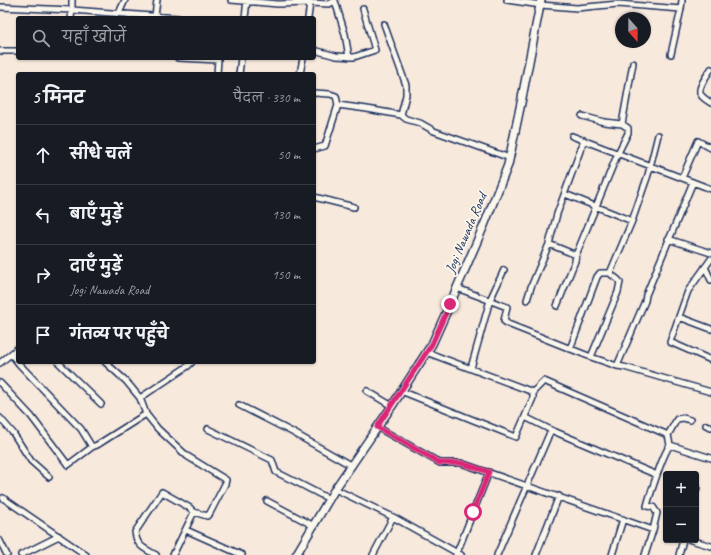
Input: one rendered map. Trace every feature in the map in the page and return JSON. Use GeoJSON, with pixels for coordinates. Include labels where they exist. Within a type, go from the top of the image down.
{"type":"FeatureCollection","features":[{"type":"Feature","properties":{"kind":"street"},"geometry":{"type":"LineString","coordinates":[[71,16],[72,0]]}},
{"type":"Feature","properties":{"kind":"street"},"geometry":{"type":"LineString","coordinates":[[119,13],[124,0]]}},
{"type":"Feature","properties":{"kind":"street"},"geometry":{"type":"LineString","coordinates":[[0,7],[156,16],[157,0]]}},
{"type":"Feature","properties":{"kind":"street"},"geometry":{"type":"LineString","coordinates":[[232,0],[329,4],[335,1],[350,57]]}},
{"type":"Feature","properties":{"kind":"street"},"geometry":{"type":"LineString","coordinates":[[507,0],[577,8],[598,3],[681,9]]}},
{"type":"Feature","properties":{"kind":"street"},"geometry":{"type":"LineString","coordinates":[[671,54],[682,0]]}},
{"type":"Feature","properties":{"kind":"street"},"geometry":{"type":"LineString","coordinates":[[245,16],[247,1]]}},
{"type":"Feature","properties":{"kind":"street"},"geometry":{"type":"LineString","coordinates":[[308,16],[310,3]]}},
{"type":"Feature","properties":{"kind":"street","name":"Jogi Nawada Road"},"geometry":{"type":"LineString","coordinates":[[296,555],[336,489],[432,344],[457,288],[485,224],[508,165],[541,3]]}},
{"type":"Feature","properties":{"kind":"street"},"geometry":{"type":"LineString","coordinates":[[316,51],[336,56],[354,58],[375,50],[363,9]]}},
{"type":"Feature","properties":{"kind":"street"},"geometry":{"type":"LineString","coordinates":[[384,24],[406,85],[406,95],[401,115]]}},
{"type":"Feature","properties":{"kind":"street"},"geometry":{"type":"LineString","coordinates":[[0,51],[16,51]]}},
{"type":"Feature","properties":{"kind":"street"},"geometry":{"type":"LineString","coordinates":[[217,72],[218,60]]}},
{"type":"Feature","properties":{"kind":"street"},"geometry":{"type":"LineString","coordinates":[[239,72],[241,60]]}},
{"type":"Feature","properties":{"kind":"street"},"geometry":{"type":"LineString","coordinates":[[300,72],[303,60]]}},
{"type":"Feature","properties":{"kind":"street"},"geometry":{"type":"LineString","coordinates":[[622,124],[633,63]]}},
{"type":"Feature","properties":{"kind":"street"},"geometry":{"type":"LineString","coordinates":[[711,68],[702,83],[699,92],[711,103]]}},
{"type":"Feature","properties":{"kind":"street"},"geometry":{"type":"LineString","coordinates":[[316,93],[336,96],[338,105],[325,146],[316,148]]}},
{"type":"Feature","properties":{"kind":"street"},"geometry":{"type":"LineString","coordinates":[[338,105],[401,115],[406,119],[420,123],[434,131],[510,158]]}},
{"type":"Feature","properties":{"kind":"street"},"geometry":{"type":"LineString","coordinates":[[557,306],[576,255],[618,153],[628,133],[628,128],[622,124],[604,122],[582,116]]}},
{"type":"Feature","properties":{"kind":"street"},"geometry":{"type":"LineString","coordinates":[[610,273],[632,221],[648,175],[658,135]]}},
{"type":"Feature","properties":{"kind":"street"},"geometry":{"type":"LineString","coordinates":[[572,136],[711,189]]}},
{"type":"Feature","properties":{"kind":"street"},"geometry":{"type":"LineString","coordinates":[[527,300],[549,244],[557,214],[584,140]]}},
{"type":"Feature","properties":{"kind":"street"},"geometry":{"type":"LineString","coordinates":[[682,178],[698,141],[711,148]]}},
{"type":"Feature","properties":{"kind":"street"},"geometry":{"type":"LineString","coordinates":[[617,366],[645,301],[668,239],[693,182]]}},
{"type":"Feature","properties":{"kind":"street"},"geometry":{"type":"LineString","coordinates":[[565,194],[632,221]]}},
{"type":"Feature","properties":{"kind":"street"},"geometry":{"type":"LineString","coordinates":[[316,198],[354,207]]}},
{"type":"Feature","properties":{"kind":"street"},"geometry":{"type":"LineString","coordinates":[[668,239],[711,253]]}},
{"type":"Feature","properties":{"kind":"street"},"geometry":{"type":"LineString","coordinates":[[549,244],[576,255]]}},
{"type":"Feature","properties":{"kind":"street"},"geometry":{"type":"LineString","coordinates":[[711,259],[688,292],[670,342],[711,360]]}},
{"type":"Feature","properties":{"kind":"street"},"geometry":{"type":"LineString","coordinates":[[705,267],[711,280]]}},
{"type":"Feature","properties":{"kind":"street"},"geometry":{"type":"LineString","coordinates":[[471,368],[490,300],[504,270]]}},
{"type":"Feature","properties":{"kind":"street"},"geometry":{"type":"LineString","coordinates":[[570,349],[597,277],[600,272],[610,273],[620,282],[618,292],[591,358]]}},
{"type":"Feature","properties":{"kind":"street"},"geometry":{"type":"LineString","coordinates":[[457,288],[507,307],[504,321],[508,324],[591,358],[711,392]]}},
{"type":"Feature","properties":{"kind":"street"},"geometry":{"type":"LineString","coordinates":[[679,317],[711,329]]}},
{"type":"Feature","properties":{"kind":"street"},"geometry":{"type":"LineString","coordinates":[[0,363],[16,350]]}},
{"type":"Feature","properties":{"kind":"street"},"geometry":{"type":"LineString","coordinates":[[426,352],[534,392]]}},
{"type":"Feature","properties":{"kind":"street"},"geometry":{"type":"LineString","coordinates":[[11,354],[16,360]]}},
{"type":"Feature","properties":{"kind":"street"},"geometry":{"type":"LineString","coordinates":[[19,364],[81,429],[92,446]]}},
{"type":"Feature","properties":{"kind":"street"},"geometry":{"type":"LineString","coordinates":[[60,364],[101,404]]}},
{"type":"Feature","properties":{"kind":"street"},"geometry":{"type":"LineString","coordinates":[[107,364],[126,381],[140,398],[146,414],[158,429],[187,456],[226,480],[210,513],[207,516],[194,512],[190,508],[162,492],[135,532],[136,540],[142,547],[156,555]]}},
{"type":"Feature","properties":{"kind":"street"},"geometry":{"type":"LineString","coordinates":[[140,398],[190,364]]}},
{"type":"Feature","properties":{"kind":"street"},"geometry":{"type":"LineString","coordinates":[[401,391],[516,437],[533,398],[534,392],[544,381],[668,435]]}},
{"type":"Feature","properties":{"kind":"street"},"geometry":{"type":"LineString","coordinates":[[0,383],[31,416],[68,465],[92,446],[97,445],[146,414]]}},
{"type":"Feature","properties":{"kind":"street"},"geometry":{"type":"LineString","coordinates":[[367,391],[392,406]]}},
{"type":"Feature","properties":{"kind":"street"},"geometry":{"type":"LineString","coordinates":[[239,405],[292,432],[352,466]]}},
{"type":"Feature","properties":{"kind":"street"},"geometry":{"type":"LineString","coordinates":[[525,417],[551,430],[657,475]]}},
{"type":"Feature","properties":{"kind":"street"},"geometry":{"type":"LineString","coordinates":[[0,418],[31,461],[49,477]]}},
{"type":"Feature","properties":{"kind":"street"},"geometry":{"type":"LineString","coordinates":[[645,555],[654,530],[657,513],[653,507],[647,506],[666,450],[670,445],[668,435],[677,419],[683,418],[690,420]]}},
{"type":"Feature","properties":{"kind":"street"},"geometry":{"type":"LineString","coordinates":[[377,427],[440,463],[461,463],[654,530]]}},
{"type":"Feature","properties":{"kind":"street"},"geometry":{"type":"LineString","coordinates":[[208,429],[272,460],[276,472],[329,500]]}},
{"type":"Feature","properties":{"kind":"street"},"geometry":{"type":"LineString","coordinates":[[497,555],[551,430]]}},
{"type":"Feature","properties":{"kind":"street"},"geometry":{"type":"LineString","coordinates":[[670,445],[711,458]]}},
{"type":"Feature","properties":{"kind":"street"},"geometry":{"type":"LineString","coordinates":[[336,489],[393,518],[458,554],[489,472]]}},
{"type":"Feature","properties":{"kind":"street"},"geometry":{"type":"LineString","coordinates":[[536,555],[559,496]]}},
{"type":"Feature","properties":{"kind":"street"},"geometry":{"type":"LineString","coordinates":[[4,498],[86,555]]}},
{"type":"Feature","properties":{"kind":"street"},"geometry":{"type":"LineString","coordinates":[[267,501],[314,526]]}},
{"type":"Feature","properties":{"kind":"street"},"geometry":{"type":"LineString","coordinates":[[174,555],[194,512]]}},
{"type":"Feature","properties":{"kind":"street"},"geometry":{"type":"LineString","coordinates":[[373,555],[393,518]]}},
{"type":"Feature","properties":{"kind":"street"},"geometry":{"type":"LineString","coordinates":[[612,555],[623,519]]}},
{"type":"Feature","properties":{"kind":"street"},"geometry":{"type":"LineString","coordinates":[[186,530],[242,555]]}},
{"type":"Feature","properties":{"kind":"street"},"geometry":{"type":"LineString","coordinates":[[21,555],[59,536]]}},
{"type":"Feature","properties":{"kind":"street"},"geometry":{"type":"LineString","coordinates":[[0,541],[7,555]]}},
{"type":"Feature","properties":{"kind":"street"},"geometry":{"type":"LineString","coordinates":[[699,542],[711,546]]}},
{"type":"Feature","properties":{"kind":"street"},"geometry":{"type":"LineString","coordinates":[[679,555],[682,543]]}},
{"type":"Feature","properties":{"kind":"route"},"geometry":{"type":"LineString","coordinates":[[450,304],[432,344],[377,427],[440,463],[461,463],[489,472],[473,512]]}}]}
